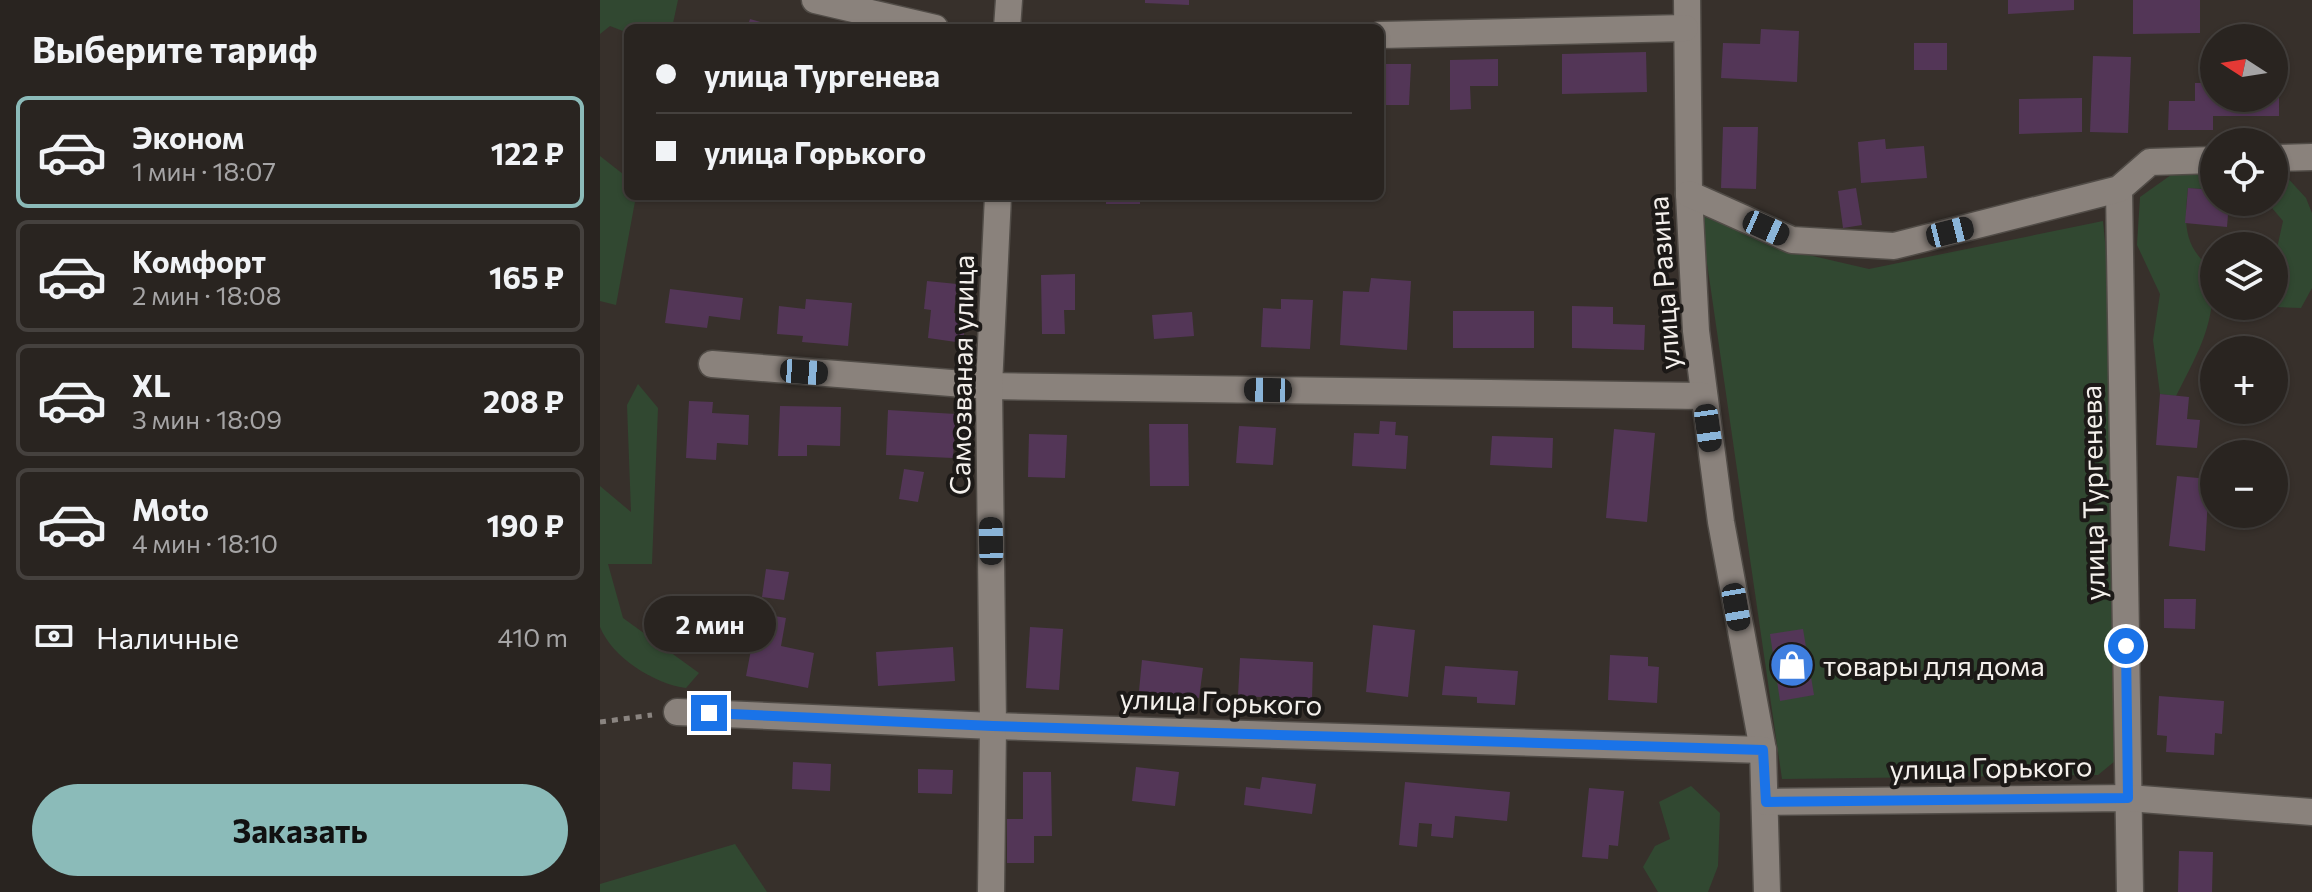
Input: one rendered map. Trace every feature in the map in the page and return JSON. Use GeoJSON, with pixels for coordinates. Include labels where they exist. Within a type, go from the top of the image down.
{"type":"FeatureCollection","features":[{"type":"Feature","properties":{"kind":"street"},"geometry":{"type":"LineString","coordinates":[[815,0],[918,24]]}},
{"type":"Feature","properties":{"kind":"street"},"geometry":{"type":"LineString","coordinates":[[1007,24],[1009,0]]}},
{"type":"Feature","properties":{"kind":"street","name":"улица Разина"},"geometry":{"type":"LineString","coordinates":[[1687,0],[1689,194],[1703,396],[1721,522],[1763,750],[1767,892]]}},
{"type":"Feature","properties":{"kind":"street"},"geometry":{"type":"LineString","coordinates":[[1384,35],[1685,28]]}},
{"type":"Feature","properties":{"kind":"street"},"geometry":{"type":"LineString","coordinates":[[2288,158],[2312,157]]}},
{"type":"Feature","properties":{"kind":"street"},"geometry":{"type":"LineString","coordinates":[[1689,194],[1792,240],[1894,246],[2119,189],[2150,162],[2200,160]]}},
{"type":"Feature","properties":{"kind":"street","name":"улица Тургенева"},"geometry":{"type":"LineString","coordinates":[[2119,189],[2130,892]]}},
{"type":"Feature","properties":{"kind":"street","name":"Самозваная улица"},"geometry":{"type":"LineString","coordinates":[[991,892],[993,726],[989,386],[998,200]]}},
{"type":"Feature","properties":{"kind":"street"},"geometry":{"type":"LineString","coordinates":[[712,364],[989,386],[1703,396]]}},
{"type":"Feature","properties":{"kind":"street","name":"улица Горького"},"geometry":{"type":"LineString","coordinates":[[677,712],[993,726],[1763,750]]}},
{"type":"Feature","properties":{"kind":"street","name":"улица Горького"},"geometry":{"type":"LineString","coordinates":[[1766,802],[2128,798],[2312,812]]}},
{"type":"Feature","properties":{"kind":"path"},"geometry":{"type":"LineString","coordinates":[[600,722],[677,712]]}},
{"type":"Feature","properties":{"kind":"green space"},"geometry":{"type":"Polygon","coordinates":[[[600,0],[678,0],[673,24],[624,24],[624,31],[610,26],[600,34],[600,0]]]}},
{"type":"Feature","properties":{"kind":"green space"},"geometry":{"type":"Polygon","coordinates":[[[600,156],[624,175],[624,200],[635,200],[616,305],[600,301],[600,156]]]}},
{"type":"Feature","properties":{"kind":"green space"},"geometry":{"type":"Polygon","coordinates":[[[2178,170],[2200,171],[2200,189],[2188,188],[2186,224],[2191,244],[2200,258],[2200,320],[2209,320],[2176,396],[2160,394],[2153,340],[2160,294],[2137,245],[2140,197],[2178,170]]]}},
{"type":"Feature","properties":{"kind":"green space"},"geometry":{"type":"Polygon","coordinates":[[[2288,178],[2306,198],[2312,213],[2312,288],[2301,308],[2288,307],[2288,232],[2281,232],[2283,221],[2279,216],[2288,216],[2288,178]]]}},
{"type":"Feature","properties":{"kind":"green space"},"geometry":{"type":"Polygon","coordinates":[[[1700,215],[1787,250],[1869,269],[2103,221],[2109,283],[2115,761],[2098,775],[1782,779],[1700,215]]]}},
{"type":"Feature","properties":{"kind":"green space"},"geometry":{"type":"Polygon","coordinates":[[[638,384],[658,408],[652,564],[608,564],[623,618],[699,673],[686,688],[661,681],[636,667],[614,649],[600,627],[600,486],[631,512],[627,405],[638,384]]]}},
{"type":"Feature","properties":{"kind":"green space"},"geometry":{"type":"Polygon","coordinates":[[[1691,786],[1720,813],[1718,866],[1708,892],[1658,892],[1643,867],[1655,846],[1670,839],[1659,802],[1691,786]]]}},
{"type":"Feature","properties":{"kind":"green space"},"geometry":{"type":"Polygon","coordinates":[[[735,844],[767,892],[600,892],[600,884],[735,844]]]}},
{"type":"Feature","properties":{"kind":"building"},"geometry":{"type":"Polygon","coordinates":[[[1145,0],[1189,0],[1189,5],[1145,3],[1145,0]]]}},
{"type":"Feature","properties":{"kind":"building"},"geometry":{"type":"Polygon","coordinates":[[[2008,0],[2074,0],[2074,10],[2008,14],[2008,0]]]}},
{"type":"Feature","properties":{"kind":"building"},"geometry":{"type":"Polygon","coordinates":[[[2133,0],[2200,0],[2200,33],[2133,34],[2133,0]]]}},
{"type":"Feature","properties":{"kind":"building"},"geometry":{"type":"Polygon","coordinates":[[[750,19],[768,24],[748,24],[750,19]]]}},
{"type":"Feature","properties":{"kind":"building"},"geometry":{"type":"Polygon","coordinates":[[[1761,29],[1799,31],[1797,82],[1721,78],[1723,43],[1760,44],[1761,29]]]}},
{"type":"Feature","properties":{"kind":"building"},"geometry":{"type":"Polygon","coordinates":[[[1914,43],[1947,43],[1947,70],[1914,70],[1914,43]]]}},
{"type":"Feature","properties":{"kind":"building"},"geometry":{"type":"Polygon","coordinates":[[[1646,52],[1647,92],[1562,94],[1562,54],[1646,52]]]}},
{"type":"Feature","properties":{"kind":"building"},"geometry":{"type":"Polygon","coordinates":[[[2093,56],[2131,57],[2128,133],[2090,132],[2093,56]]]}},
{"type":"Feature","properties":{"kind":"building"},"geometry":{"type":"Polygon","coordinates":[[[1498,59],[1498,86],[1470,86],[1471,109],[1450,110],[1450,60],[1498,59]]]}},
{"type":"Feature","properties":{"kind":"building"},"geometry":{"type":"Polygon","coordinates":[[[1384,64],[1411,64],[1409,105],[1384,105],[1384,64]]]}},
{"type":"Feature","properties":{"kind":"building"},"geometry":{"type":"Polygon","coordinates":[[[2195,83],[2200,83],[2200,112],[2279,112],[2279,116],[2213,116],[2213,128],[2168,130],[2169,101],[2195,101],[2195,83]]]}},
{"type":"Feature","properties":{"kind":"building"},"geometry":{"type":"Polygon","coordinates":[[[2082,98],[2082,132],[2019,134],[2019,99],[2082,98]]]}},
{"type":"Feature","properties":{"kind":"building"},"geometry":{"type":"Polygon","coordinates":[[[1723,127],[1758,127],[1756,189],[1721,188],[1723,127]]]}},
{"type":"Feature","properties":{"kind":"building"},"geometry":{"type":"Polygon","coordinates":[[[1885,139],[1886,149],[1924,146],[1927,178],[1861,183],[1858,142],[1885,139]]]}},
{"type":"Feature","properties":{"kind":"building"},"geometry":{"type":"Polygon","coordinates":[[[1856,188],[1862,225],[1843,228],[1838,191],[1856,188]]]}},
{"type":"Feature","properties":{"kind":"building"},"geometry":{"type":"Polygon","coordinates":[[[2188,188],[2200,189],[2200,216],[2228,216],[2227,227],[2185,223],[2188,188]]]}},
{"type":"Feature","properties":{"kind":"building"},"geometry":{"type":"Polygon","coordinates":[[[1106,200],[1140,200],[1140,204],[1106,204],[1106,200]]]}},
{"type":"Feature","properties":{"kind":"building"},"geometry":{"type":"Polygon","coordinates":[[[1075,274],[1075,310],[1064,310],[1065,334],[1042,334],[1041,275],[1075,274]]]}},
{"type":"Feature","properties":{"kind":"building"},"geometry":{"type":"Polygon","coordinates":[[[1371,278],[1411,281],[1407,350],[1340,345],[1343,291],[1369,292],[1371,278]]]}},
{"type":"Feature","properties":{"kind":"building"},"geometry":{"type":"Polygon","coordinates":[[[927,281],[957,284],[954,313],[966,315],[963,343],[928,338],[931,310],[924,309],[927,281]]]}},
{"type":"Feature","properties":{"kind":"building"},"geometry":{"type":"Polygon","coordinates":[[[670,289],[743,298],[740,320],[709,316],[707,328],[665,323],[670,289]]]}},
{"type":"Feature","properties":{"kind":"building"},"geometry":{"type":"Polygon","coordinates":[[[806,299],[852,303],[848,346],[802,342],[803,336],[777,334],[779,306],[805,309],[806,299]]]}},
{"type":"Feature","properties":{"kind":"building"},"geometry":{"type":"Polygon","coordinates":[[[1281,299],[1313,300],[1310,349],[1261,347],[1263,308],[1281,309],[1281,299]]]}},
{"type":"Feature","properties":{"kind":"building"},"geometry":{"type":"Polygon","coordinates":[[[1572,306],[1613,307],[1613,324],[1645,325],[1644,350],[1572,348],[1572,306]]]}},
{"type":"Feature","properties":{"kind":"building"},"geometry":{"type":"Polygon","coordinates":[[[1453,311],[1534,311],[1534,348],[1453,348],[1453,311]]]}},
{"type":"Feature","properties":{"kind":"building"},"geometry":{"type":"Polygon","coordinates":[[[1192,312],[1194,336],[1154,339],[1152,315],[1192,312]]]}},
{"type":"Feature","properties":{"kind":"building"},"geometry":{"type":"Polygon","coordinates":[[[2160,394],[2189,397],[2187,419],[2200,420],[2197,448],[2156,445],[2160,394]]]}},
{"type":"Feature","properties":{"kind":"building"},"geometry":{"type":"Polygon","coordinates":[[[689,401],[713,402],[712,413],[749,415],[748,445],[717,443],[716,460],[686,458],[689,401]]]}},
{"type":"Feature","properties":{"kind":"building"},"geometry":{"type":"Polygon","coordinates":[[[780,406],[841,407],[840,446],[807,445],[807,456],[778,456],[780,406]]]}},
{"type":"Feature","properties":{"kind":"building"},"geometry":{"type":"Polygon","coordinates":[[[888,410],[956,414],[953,458],[886,455],[888,410]]]}},
{"type":"Feature","properties":{"kind":"building"},"geometry":{"type":"Polygon","coordinates":[[[1380,421],[1396,422],[1395,435],[1408,436],[1406,469],[1352,466],[1354,433],[1379,434],[1380,421]]]}},
{"type":"Feature","properties":{"kind":"building"},"geometry":{"type":"Polygon","coordinates":[[[1149,424],[1188,424],[1189,486],[1150,486],[1149,424]]]}},
{"type":"Feature","properties":{"kind":"building"},"geometry":{"type":"Polygon","coordinates":[[[1239,426],[1276,428],[1273,465],[1236,463],[1239,426]]]}},
{"type":"Feature","properties":{"kind":"building"},"geometry":{"type":"Polygon","coordinates":[[[1614,429],[1655,433],[1647,522],[1606,518],[1614,429]]]}},
{"type":"Feature","properties":{"kind":"building"},"geometry":{"type":"Polygon","coordinates":[[[1029,434],[1067,435],[1065,478],[1028,477],[1029,434]]]}},
{"type":"Feature","properties":{"kind":"building"},"geometry":{"type":"Polygon","coordinates":[[[1492,436],[1553,438],[1552,468],[1490,465],[1492,436]]]}},
{"type":"Feature","properties":{"kind":"building"},"geometry":{"type":"Polygon","coordinates":[[[904,469],[924,472],[918,502],[899,499],[904,469]]]}},
{"type":"Feature","properties":{"kind":"building"},"geometry":{"type":"Polygon","coordinates":[[[2177,476],[2200,478],[2200,528],[2206,528],[2205,551],[2169,546],[2177,476]]]}},
{"type":"Feature","properties":{"kind":"building"},"geometry":{"type":"Polygon","coordinates":[[[766,569],[789,572],[784,600],[762,597],[766,569]]]}},
{"type":"Feature","properties":{"kind":"building"},"geometry":{"type":"Polygon","coordinates":[[[2164,599],[2196,599],[2195,629],[2164,628],[2164,599]]]}},
{"type":"Feature","properties":{"kind":"building"},"geometry":{"type":"Polygon","coordinates":[[[758,613],[786,618],[781,646],[814,653],[808,688],[746,676],[758,613]]]}},
{"type":"Feature","properties":{"kind":"building"},"geometry":{"type":"Polygon","coordinates":[[[1373,625],[1415,630],[1408,697],[1366,692],[1373,625]]]}},
{"type":"Feature","properties":{"kind":"building"},"geometry":{"type":"Polygon","coordinates":[[[1030,627],[1063,629],[1059,690],[1026,688],[1030,627]]]}},
{"type":"Feature","properties":{"kind":"building","name":"товары для дома"},"geometry":{"type":"Polygon","coordinates":[[[1803,629],[1814,695],[1780,701],[1770,634],[1803,629]]]}},
{"type":"Feature","properties":{"kind":"building"},"geometry":{"type":"Polygon","coordinates":[[[953,647],[955,681],[878,686],[876,652],[953,647]]]}},
{"type":"Feature","properties":{"kind":"building"},"geometry":{"type":"Polygon","coordinates":[[[1610,655],[1648,657],[1648,666],[1659,667],[1657,703],[1608,700],[1610,655]]]}},
{"type":"Feature","properties":{"kind":"building"},"geometry":{"type":"Polygon","coordinates":[[[1240,658],[1313,662],[1312,699],[1238,696],[1240,658]]]}},
{"type":"Feature","properties":{"kind":"building"},"geometry":{"type":"Polygon","coordinates":[[[1142,660],[1203,668],[1199,698],[1139,691],[1142,660]]]}},
{"type":"Feature","properties":{"kind":"building"},"geometry":{"type":"Polygon","coordinates":[[[1445,666],[1518,671],[1515,705],[1477,703],[1477,697],[1442,695],[1445,666]]]}},
{"type":"Feature","properties":{"kind":"building"},"geometry":{"type":"Polygon","coordinates":[[[2159,696],[2224,701],[2222,734],[2215,733],[2214,755],[2166,752],[2167,736],[2157,735],[2159,696]]]}},
{"type":"Feature","properties":{"kind":"building"},"geometry":{"type":"Polygon","coordinates":[[[793,762],[831,764],[830,791],[792,789],[793,762]]]}},
{"type":"Feature","properties":{"kind":"building"},"geometry":{"type":"Polygon","coordinates":[[[1136,767],[1179,772],[1175,806],[1132,801],[1136,767]]]}},
{"type":"Feature","properties":{"kind":"building"},"geometry":{"type":"Polygon","coordinates":[[[918,769],[953,770],[952,794],[918,793],[918,769]]]}},
{"type":"Feature","properties":{"kind":"building"},"geometry":{"type":"Polygon","coordinates":[[[1023,772],[1051,772],[1052,836],[1034,836],[1034,863],[1007,863],[1007,819],[1023,819],[1023,772]]]}},
{"type":"Feature","properties":{"kind":"building"},"geometry":{"type":"Polygon","coordinates":[[[1262,777],[1316,784],[1312,814],[1244,805],[1246,787],[1260,789],[1262,777]]]}},
{"type":"Feature","properties":{"kind":"building"},"geometry":{"type":"Polygon","coordinates":[[[1405,782],[1510,792],[1507,821],[1455,816],[1453,838],[1431,836],[1432,824],[1419,823],[1417,847],[1399,845],[1405,782]]]}},
{"type":"Feature","properties":{"kind":"building"},"geometry":{"type":"Polygon","coordinates":[[[1589,788],[1624,791],[1618,846],[1609,845],[1608,859],[1582,857],[1589,788]]]}},
{"type":"Feature","properties":{"kind":"building"},"geometry":{"type":"Polygon","coordinates":[[[2179,851],[2213,852],[2212,892],[2178,892],[2179,851]]]}},
{"type":"Feature","properties":{"kind":"place","name":"товары для дома"},"geometry":{"type":"Point","coordinates":[1792,665]}},
{"type":"Feature","properties":{"kind":"route"},"geometry":{"type":"LineString","coordinates":[[709,713],[993,726],[1763,750],[1766,802],[2128,798],[2126,646]]}}]}
